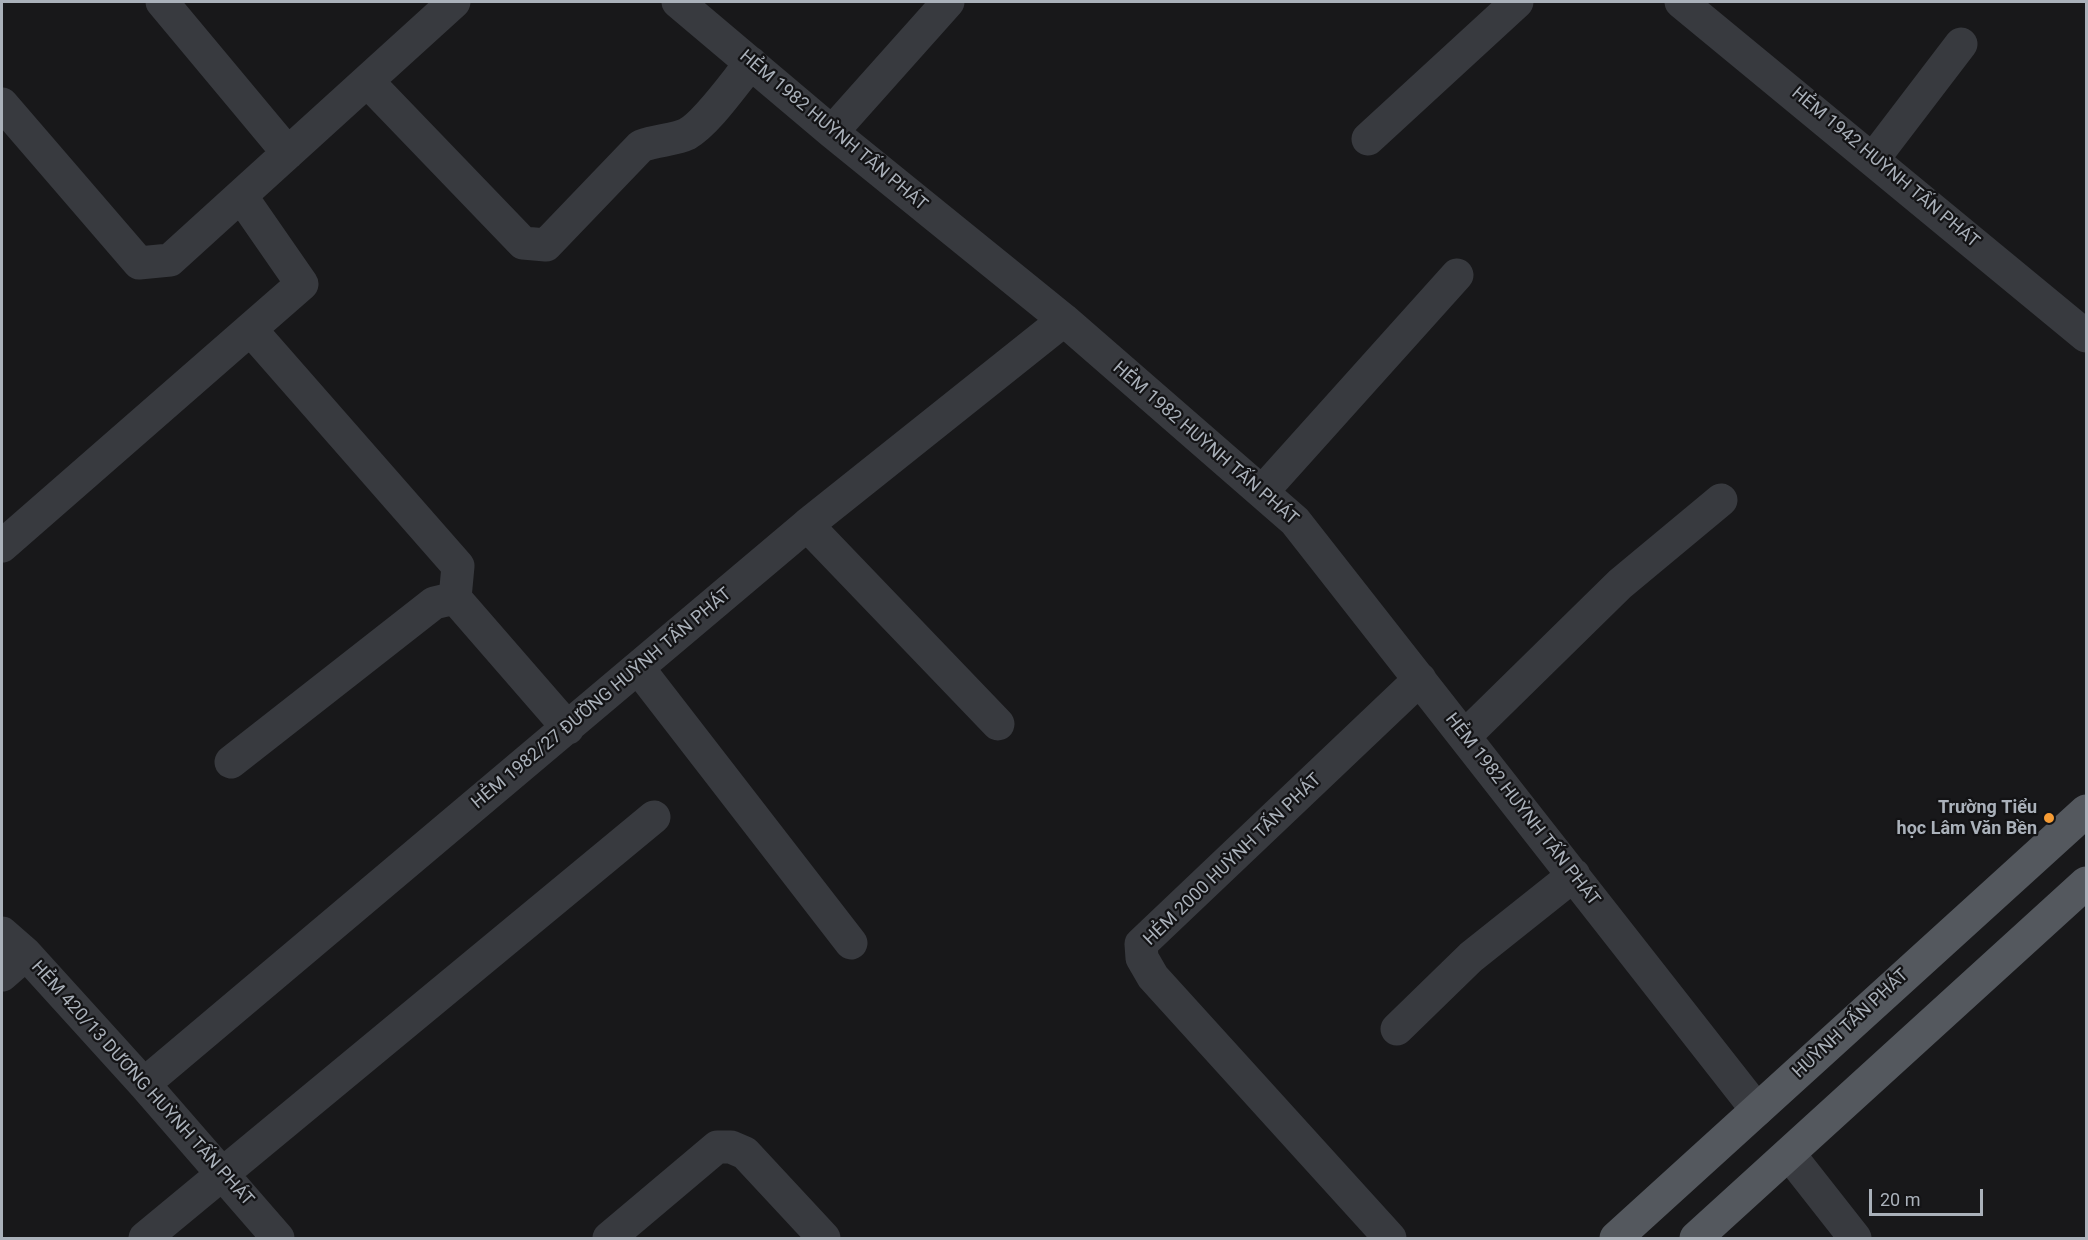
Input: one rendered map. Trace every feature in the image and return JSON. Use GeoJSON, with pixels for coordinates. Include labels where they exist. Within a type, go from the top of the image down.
{"type":"FeatureCollection","features":[{"type":"Feature","properties":{"kind":"main road","name":"HUỲNH TẤN PHÁT"},"geometry":{"type":"LineString","coordinates":[[1616,1239],[2086,811]]}},
{"type":"Feature","properties":{"kind":"main road"},"geometry":{"type":"LineString","coordinates":[[1696,1239],[2086,883]]}},
{"type":"Feature","properties":{"kind":"street"},"geometry":{"type":"LineString","coordinates":[[162,2],[288,153]]}},
{"type":"Feature","properties":{"kind":"street","name":"HẺM 1982 HUỲNH TẤN PHÁT"},"geometry":{"type":"LineString","coordinates":[[678,2],[832,132],[1064,320],[1295,521],[1757,1110]]}},
{"type":"Feature","properties":{"kind":"street"},"geometry":{"type":"LineString","coordinates":[[832,132],[948,2]]}},
{"type":"Feature","properties":{"kind":"street"},"geometry":{"type":"LineString","coordinates":[[1368,139],[1517,2]]}},
{"type":"Feature","properties":{"kind":"street","name":"HẺM 1942 HUỲNH TẤN PHÁT"},"geometry":{"type":"LineString","coordinates":[[1681,2],[1874,158],[2086,336]]}},
{"type":"Feature","properties":{"kind":"street"},"geometry":{"type":"LineString","coordinates":[[2,104],[139,263],[170,260],[368,82],[434,8]]}},
{"type":"Feature","properties":{"kind":"street"},"geometry":{"type":"LineString","coordinates":[[1874,158],[1961,44]]}},
{"type":"Feature","properties":{"kind":"street"},"geometry":{"type":"LineString","coordinates":[[368,82],[524,243],[546,245],[641,146],[659,139],[678,137],[697,127],[751,63]]}},
{"type":"Feature","properties":{"kind":"street"},"geometry":{"type":"LineString","coordinates":[[2,546],[302,284],[241,196]]}},
{"type":"Feature","properties":{"kind":"street"},"geometry":{"type":"LineString","coordinates":[[1262,492],[1457,275]]}},
{"type":"Feature","properties":{"kind":"street","name":"HẺM 1982/27 ĐƯỜNG HUỲNH TẤN PHÁT"},"geometry":{"type":"LineString","coordinates":[[144,1084],[807,525],[1064,320]]}},
{"type":"Feature","properties":{"kind":"street"},"geometry":{"type":"LineString","coordinates":[[251,330],[458,566],[455,598],[568,728]]}},
{"type":"Feature","properties":{"kind":"street"},"geometry":{"type":"LineString","coordinates":[[1465,736],[1620,584],[1721,501]]}},
{"type":"Feature","properties":{"kind":"street"},"geometry":{"type":"LineString","coordinates":[[807,525],[998,724]]}},
{"type":"Feature","properties":{"kind":"street"},"geometry":{"type":"LineString","coordinates":[[231,762],[434,603],[455,598]]}},
{"type":"Feature","properties":{"kind":"street"},"geometry":{"type":"LineString","coordinates":[[639,669],[851,943]]}},
{"type":"Feature","properties":{"kind":"street","name":"HẺM 2000 HUỲNH TẤN PHÁT"},"geometry":{"type":"LineString","coordinates":[[1390,1239],[1153,977],[1142,958],[1141,944],[1420,679]]}},
{"type":"Feature","properties":{"kind":"street"},"geometry":{"type":"LineString","coordinates":[[145,1239],[654,817]]}},
{"type":"Feature","properties":{"kind":"street"},"geometry":{"type":"LineString","coordinates":[[1397,1029],[1471,957],[1574,875]]}},
{"type":"Feature","properties":{"kind":"street","name":"HẺM 420/13 DƯƠNG HUỲNH TẤN PHÁT"},"geometry":{"type":"LineString","coordinates":[[2,933],[14,965],[144,1084],[278,1239]]}},
{"type":"Feature","properties":{"kind":"street"},"geometry":{"type":"LineString","coordinates":[[609,1239],[717,1147],[731,1147],[745,1153],[824,1239]]}},
{"type":"Feature","properties":{"kind":"street"},"geometry":{"type":"LineString","coordinates":[[1789,1154],[1855,1239]]}},
{"type":"Feature","properties":{"kind":"place","name":"Trường Tiểu học Lâm Văn Bền"},"geometry":{"type":"Point","coordinates":[2049,818]}}]}
